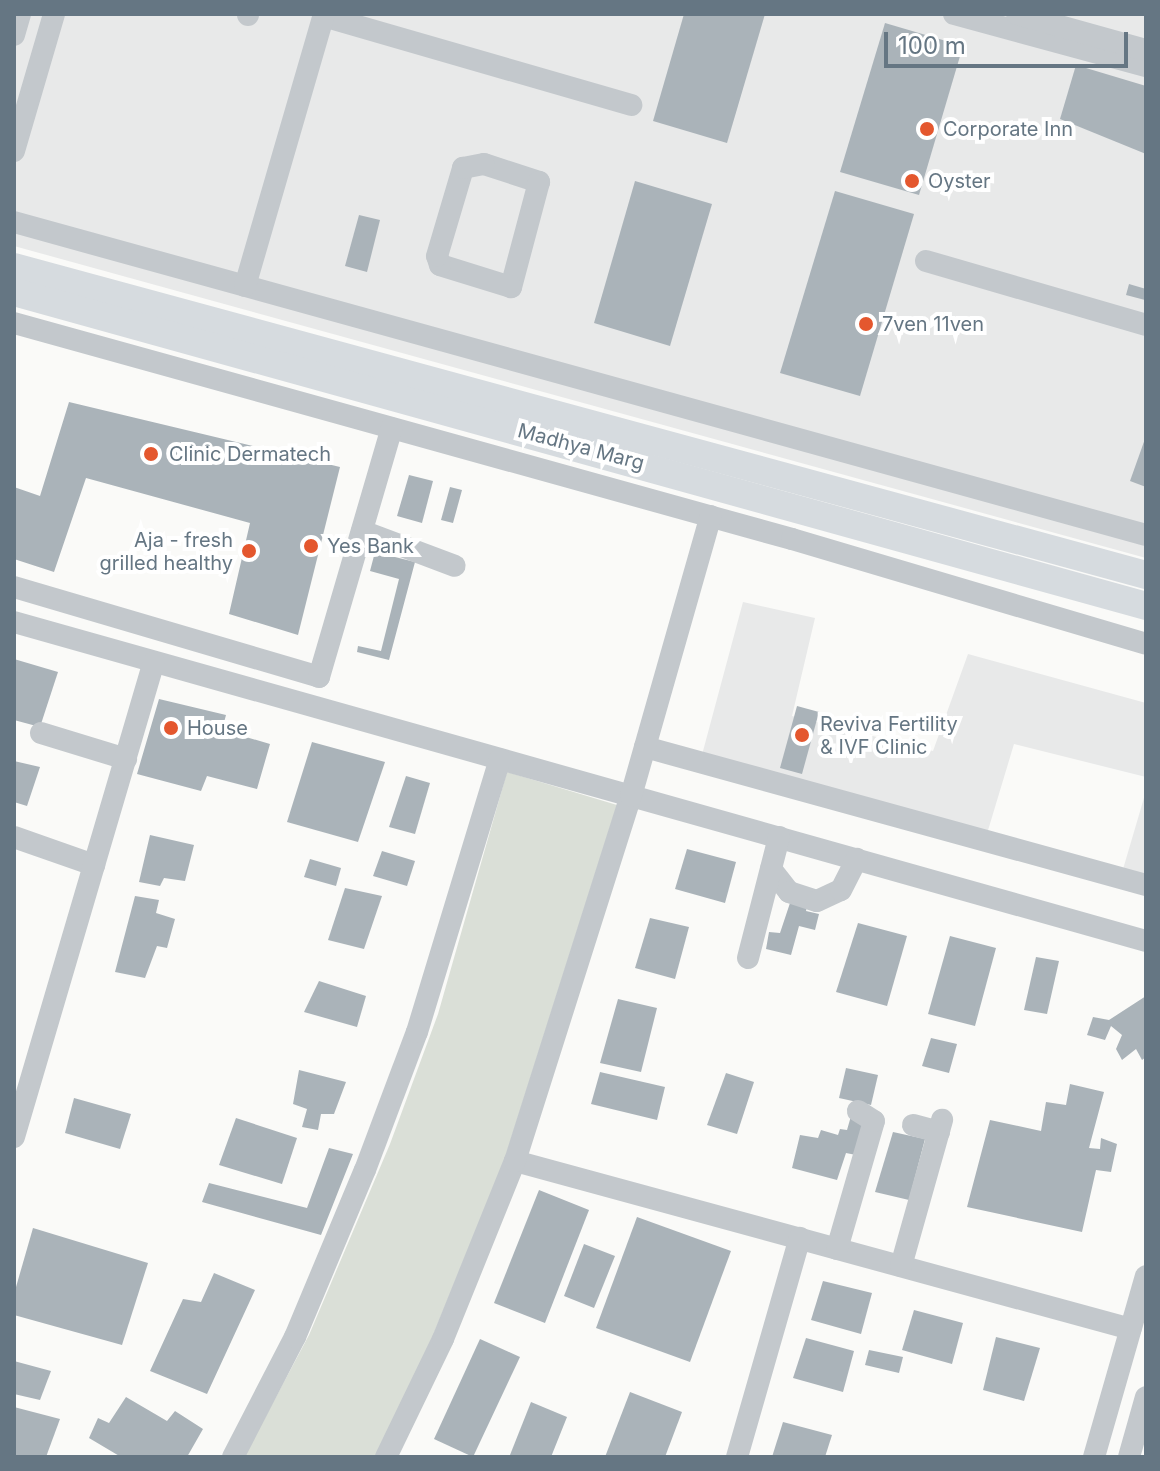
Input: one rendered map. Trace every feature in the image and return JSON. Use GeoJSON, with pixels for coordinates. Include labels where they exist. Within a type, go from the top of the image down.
{"type":"FeatureCollection","features":[{"type":"Feature","properties":{"kind":"main road","name":"Madhya Marg"},"geometry":{"type":"LineString","coordinates":[[14,267],[1146,575]]}},
{"type":"Feature","properties":{"kind":"main road","name":"Madhya Marg"},"geometry":{"type":"LineString","coordinates":[[14,292],[1146,606]]}},
{"type":"Feature","properties":{"kind":"street"},"geometry":{"type":"LineString","coordinates":[[14,35],[20,14]]}},
{"type":"Feature","properties":{"kind":"street"},"geometry":{"type":"LineString","coordinates":[[14,151],[54,14]]}},
{"type":"Feature","properties":{"kind":"street"},"geometry":{"type":"LineString","coordinates":[[954,14],[1146,50]]}},
{"type":"Feature","properties":{"kind":"street"},"geometry":{"type":"LineString","coordinates":[[1017,14],[1057,34],[1146,66]]}},
{"type":"Feature","properties":{"kind":"street"},"geometry":{"type":"LineString","coordinates":[[245,286],[324,15],[631,105]]}},
{"type":"Feature","properties":{"kind":"street"},"geometry":{"type":"LineString","coordinates":[[484,164],[539,182],[511,287],[440,265],[437,256],[463,168],[484,164]]}},
{"type":"Feature","properties":{"kind":"street"},"geometry":{"type":"LineString","coordinates":[[14,222],[1146,535]]}},
{"type":"Feature","properties":{"kind":"street"},"geometry":{"type":"LineString","coordinates":[[926,261],[1146,325]]}},
{"type":"Feature","properties":{"kind":"street"},"geometry":{"type":"LineString","coordinates":[[14,323],[711,516],[1146,644]]}},
{"type":"Feature","properties":{"kind":"street"},"geometry":{"type":"LineString","coordinates":[[14,587],[319,677],[392,428]]}},
{"type":"Feature","properties":{"kind":"street"},"geometry":{"type":"LineString","coordinates":[[386,1457],[443,1339],[515,1161],[631,796],[711,516]]}},
{"type":"Feature","properties":{"kind":"street"},"geometry":{"type":"LineString","coordinates":[[362,531],[455,566]]}},
{"type":"Feature","properties":{"kind":"street"},"geometry":{"type":"LineString","coordinates":[[14,622],[1146,941]]}},
{"type":"Feature","properties":{"kind":"street"},"geometry":{"type":"LineString","coordinates":[[14,1137],[154,662]]}},
{"type":"Feature","properties":{"kind":"street"},"geometry":{"type":"LineString","coordinates":[[41,733],[126,759]]}},
{"type":"Feature","properties":{"kind":"street"},"geometry":{"type":"LineString","coordinates":[[645,747],[1146,885]]}},
{"type":"Feature","properties":{"kind":"street"},"geometry":{"type":"LineString","coordinates":[[233,1457],[295,1337],[381,1129],[417,1032],[500,759]]}},
{"type":"Feature","properties":{"kind":"street"},"geometry":{"type":"LineString","coordinates":[[14,837],[94,865]]}},
{"type":"Feature","properties":{"kind":"street"},"geometry":{"type":"LineString","coordinates":[[748,958],[779,837]]}},
{"type":"Feature","properties":{"kind":"street"},"geometry":{"type":"LineString","coordinates":[[771,869],[789,892],[817,901],[841,890],[857,859]]}},
{"type":"Feature","properties":{"kind":"street"},"geometry":{"type":"LineString","coordinates":[[837,1249],[874,1121],[858,1111]]}},
{"type":"Feature","properties":{"kind":"street"},"geometry":{"type":"LineString","coordinates":[[901,1266],[940,1126],[913,1125]]}},
{"type":"Feature","properties":{"kind":"street"},"geometry":{"type":"LineString","coordinates":[[515,1161],[1131,1329]]}},
{"type":"Feature","properties":{"kind":"street"},"geometry":{"type":"LineString","coordinates":[[737,1457],[800,1238]]}},
{"type":"Feature","properties":{"kind":"street"},"geometry":{"type":"LineString","coordinates":[[1094,1457],[1146,1276]]}},
{"type":"Feature","properties":{"kind":"street"},"geometry":{"type":"LineString","coordinates":[[1129,1457],[1146,1397]]}},
{"type":"Feature","properties":{"kind":"shaded area"},"geometry":{"type":"Polygon","coordinates":[[[14,14],[1146,14],[1146,558],[14,246],[14,14]]]}},
{"type":"Feature","properties":{"kind":"shaded area"},"geometry":{"type":"Polygon","coordinates":[[[743,602],[815,618],[792,716],[933,751],[968,654],[1146,703],[1146,777],[1014,744],[986,837],[699,766],[743,602]]]}},
{"type":"Feature","properties":{"kind":"shaded area"},"geometry":{"type":"Polygon","coordinates":[[[507,772],[617,805],[504,1161],[432,1338],[376,1457],[244,1457],[309,1335],[390,1144],[438,1014],[507,772]]]}},
{"type":"Feature","properties":{"kind":"shaded area"},"geometry":{"type":"Polygon","coordinates":[[[1146,791],[1146,882],[1121,876],[1146,791]]]}},
{"type":"Feature","properties":{"kind":"building"},"geometry":{"type":"Polygon","coordinates":[[[684,14],[765,14],[727,143],[653,121],[684,14]]]}},
{"type":"Feature","properties":{"kind":"building"},"geometry":{"type":"Polygon","coordinates":[[[885,23],[963,46],[919,195],[840,172],[885,23]]]}},
{"type":"Feature","properties":{"kind":"building"},"geometry":{"type":"Polygon","coordinates":[[[1076,65],[1146,86],[1146,154],[1060,119],[1076,65]]]}},
{"type":"Feature","properties":{"kind":"building"},"geometry":{"type":"Polygon","coordinates":[[[635,181],[712,204],[670,346],[594,323],[635,181]]]}},
{"type":"Feature","properties":{"kind":"building"},"geometry":{"type":"Polygon","coordinates":[[[835,191],[914,214],[860,396],[780,373],[835,191]]]}},
{"type":"Feature","properties":{"kind":"building"},"geometry":{"type":"Polygon","coordinates":[[[359,215],[380,220],[367,272],[345,266],[359,215]]]}},
{"type":"Feature","properties":{"kind":"building"},"geometry":{"type":"Polygon","coordinates":[[[1129,284],[1146,289],[1145,300],[1126,295],[1129,284]]]}},
{"type":"Feature","properties":{"kind":"building"},"geometry":{"type":"Polygon","coordinates":[[[69,402],[340,467],[298,635],[229,614],[250,523],[86,478],[54,572],[14,559],[14,487],[40,496],[69,402]]]}},
{"type":"Feature","properties":{"kind":"building"},"geometry":{"type":"Polygon","coordinates":[[[1146,436],[1146,487],[1130,481],[1146,436]]]}},
{"type":"Feature","properties":{"kind":"building"},"geometry":{"type":"Polygon","coordinates":[[[409,475],[433,481],[422,523],[397,516],[409,475]]]}},
{"type":"Feature","properties":{"kind":"building"},"geometry":{"type":"Polygon","coordinates":[[[450,487],[462,490],[453,523],[441,520],[450,487]]]}},
{"type":"Feature","properties":{"kind":"building"},"geometry":{"type":"Polygon","coordinates":[[[375,552],[415,562],[389,660],[357,652],[358,646],[381,651],[399,579],[370,571],[375,552]]]}},
{"type":"Feature","properties":{"kind":"building"},"geometry":{"type":"Polygon","coordinates":[[[14,659],[58,672],[40,727],[14,720],[14,659]]]}},
{"type":"Feature","properties":{"kind":"building"},"geometry":{"type":"Polygon","coordinates":[[[159,699],[226,715],[222,730],[270,744],[257,789],[207,776],[201,791],[137,774],[159,699]]]}},
{"type":"Feature","properties":{"kind":"building"},"geometry":{"type":"Polygon","coordinates":[[[797,706],[819,712],[802,774],[780,768],[797,706]]]}},
{"type":"Feature","properties":{"kind":"building"},"geometry":{"type":"Polygon","coordinates":[[[312,742],[385,762],[358,842],[287,822],[312,742]]]}},
{"type":"Feature","properties":{"kind":"building"},"geometry":{"type":"Polygon","coordinates":[[[14,761],[40,767],[27,806],[14,802],[14,761]]]}},
{"type":"Feature","properties":{"kind":"building"},"geometry":{"type":"Polygon","coordinates":[[[406,776],[430,783],[415,834],[389,827],[406,776]]]}},
{"type":"Feature","properties":{"kind":"building"},"geometry":{"type":"Polygon","coordinates":[[[150,835],[194,845],[185,881],[164,878],[160,886],[139,882],[150,835]]]}},
{"type":"Feature","properties":{"kind":"building"},"geometry":{"type":"Polygon","coordinates":[[[687,849],[736,862],[725,903],[675,889],[687,849]]]}},
{"type":"Feature","properties":{"kind":"building"},"geometry":{"type":"Polygon","coordinates":[[[382,851],[415,861],[407,886],[373,876],[382,851]]]}},
{"type":"Feature","properties":{"kind":"building"},"geometry":{"type":"Polygon","coordinates":[[[310,859],[341,868],[336,886],[304,877],[310,859]]]}},
{"type":"Feature","properties":{"kind":"building"},"geometry":{"type":"Polygon","coordinates":[[[345,888],[382,896],[364,949],[328,940],[345,888]]]}},
{"type":"Feature","properties":{"kind":"building"},"geometry":{"type":"Polygon","coordinates":[[[135,896],[159,900],[156,913],[175,919],[167,948],[157,946],[145,978],[115,972],[135,896]]]}},
{"type":"Feature","properties":{"kind":"building"},"geometry":{"type":"Polygon","coordinates":[[[792,897],[808,900],[806,911],[819,914],[815,930],[799,926],[791,955],[766,949],[769,932],[780,933],[792,897]]]}},
{"type":"Feature","properties":{"kind":"building"},"geometry":{"type":"Polygon","coordinates":[[[650,918],[689,927],[675,979],[635,968],[650,918]]]}},
{"type":"Feature","properties":{"kind":"building"},"geometry":{"type":"Polygon","coordinates":[[[858,923],[907,936],[887,1006],[836,992],[858,923]]]}},
{"type":"Feature","properties":{"kind":"building"},"geometry":{"type":"Polygon","coordinates":[[[950,936],[996,948],[975,1026],[928,1014],[950,936]]]}},
{"type":"Feature","properties":{"kind":"building"},"geometry":{"type":"Polygon","coordinates":[[[1036,957],[1059,961],[1047,1014],[1024,1010],[1036,957]]]}},
{"type":"Feature","properties":{"kind":"building"},"geometry":{"type":"Polygon","coordinates":[[[319,981],[366,996],[357,1027],[304,1012],[319,981]]]}},
{"type":"Feature","properties":{"kind":"building"},"geometry":{"type":"Polygon","coordinates":[[[1146,996],[1146,1057],[1142,1060],[1136,1049],[1122,1060],[1116,1049],[1122,1035],[1111,1026],[1105,1040],[1087,1035],[1093,1017],[1109,1020],[1146,996]]]}},
{"type":"Feature","properties":{"kind":"building"},"geometry":{"type":"Polygon","coordinates":[[[618,999],[657,1008],[641,1072],[600,1063],[618,999]]]}},
{"type":"Feature","properties":{"kind":"building"},"geometry":{"type":"Polygon","coordinates":[[[931,1038],[957,1044],[949,1073],[922,1066],[931,1038]]]}},
{"type":"Feature","properties":{"kind":"building"},"geometry":{"type":"Polygon","coordinates":[[[846,1068],[878,1075],[871,1105],[839,1098],[846,1068]]]}},
{"type":"Feature","properties":{"kind":"building"},"geometry":{"type":"Polygon","coordinates":[[[299,1070],[346,1082],[334,1114],[321,1114],[318,1130],[302,1127],[307,1109],[293,1104],[299,1070]]]}},
{"type":"Feature","properties":{"kind":"building"},"geometry":{"type":"Polygon","coordinates":[[[600,1072],[665,1087],[657,1120],[591,1104],[600,1072]]]}},
{"type":"Feature","properties":{"kind":"building"},"geometry":{"type":"Polygon","coordinates":[[[726,1073],[754,1082],[737,1134],[707,1125],[726,1073]]]}},
{"type":"Feature","properties":{"kind":"building"},"geometry":{"type":"Polygon","coordinates":[[[1070,1084],[1104,1092],[1089,1148],[1100,1149],[1101,1138],[1117,1144],[1111,1172],[1096,1170],[1082,1232],[967,1207],[990,1120],[1041,1131],[1046,1102],[1066,1105],[1070,1084]]]}},
{"type":"Feature","properties":{"kind":"building"},"geometry":{"type":"Polygon","coordinates":[[[74,1098],[131,1114],[120,1149],[65,1133],[74,1098]]]}},
{"type":"Feature","properties":{"kind":"building"},"geometry":{"type":"Polygon","coordinates":[[[851,1116],[865,1120],[856,1155],[846,1153],[837,1180],[792,1168],[800,1135],[818,1138],[821,1130],[838,1135],[840,1129],[847,1130],[851,1116]]]}},
{"type":"Feature","properties":{"kind":"building"},"geometry":{"type":"Polygon","coordinates":[[[236,1118],[297,1138],[282,1184],[219,1165],[236,1118]]]}},
{"type":"Feature","properties":{"kind":"building"},"geometry":{"type":"Polygon","coordinates":[[[893,1132],[925,1139],[909,1200],[875,1192],[893,1132]]]}},
{"type":"Feature","properties":{"kind":"building"},"geometry":{"type":"Polygon","coordinates":[[[329,1148],[353,1154],[321,1235],[202,1202],[209,1183],[307,1208],[329,1148]]]}},
{"type":"Feature","properties":{"kind":"building"},"geometry":{"type":"Polygon","coordinates":[[[539,1190],[589,1210],[545,1323],[494,1303],[539,1190]]]}},
{"type":"Feature","properties":{"kind":"building"},"geometry":{"type":"Polygon","coordinates":[[[637,1217],[731,1251],[690,1362],[596,1328],[637,1217]]]}},
{"type":"Feature","properties":{"kind":"building"},"geometry":{"type":"Polygon","coordinates":[[[33,1228],[148,1263],[122,1345],[14,1315],[14,1294],[33,1228]]]}},
{"type":"Feature","properties":{"kind":"building"},"geometry":{"type":"Polygon","coordinates":[[[584,1244],[615,1256],[594,1308],[564,1296],[584,1244]]]}},
{"type":"Feature","properties":{"kind":"building"},"geometry":{"type":"Polygon","coordinates":[[[214,1273],[255,1290],[207,1394],[150,1371],[183,1299],[201,1302],[214,1273]]]}},
{"type":"Feature","properties":{"kind":"building"},"geometry":{"type":"Polygon","coordinates":[[[823,1281],[872,1293],[861,1334],[811,1320],[823,1281]]]}},
{"type":"Feature","properties":{"kind":"building"},"geometry":{"type":"Polygon","coordinates":[[[914,1310],[963,1323],[952,1364],[902,1350],[914,1310]]]}},
{"type":"Feature","properties":{"kind":"building"},"geometry":{"type":"Polygon","coordinates":[[[996,1337],[1040,1348],[1024,1401],[983,1390],[996,1337]]]}},
{"type":"Feature","properties":{"kind":"building"},"geometry":{"type":"Polygon","coordinates":[[[806,1338],[854,1351],[843,1392],[793,1378],[806,1338]]]}},
{"type":"Feature","properties":{"kind":"building"},"geometry":{"type":"Polygon","coordinates":[[[480,1339],[520,1357],[473,1457],[434,1439],[480,1339]]]}},
{"type":"Feature","properties":{"kind":"building"},"geometry":{"type":"Polygon","coordinates":[[[869,1350],[903,1357],[899,1373],[865,1365],[869,1350]]]}},
{"type":"Feature","properties":{"kind":"building"},"geometry":{"type":"Polygon","coordinates":[[[14,1361],[51,1371],[40,1400],[14,1394],[14,1361]]]}},
{"type":"Feature","properties":{"kind":"building"},"geometry":{"type":"Polygon","coordinates":[[[630,1392],[682,1412],[665,1457],[605,1457],[630,1392]]]}},
{"type":"Feature","properties":{"kind":"building"},"geometry":{"type":"Polygon","coordinates":[[[126,1397],[167,1421],[175,1411],[203,1429],[187,1457],[121,1457],[89,1438],[98,1418],[109,1423],[126,1397]]]}},
{"type":"Feature","properties":{"kind":"building"},"geometry":{"type":"Polygon","coordinates":[[[531,1402],[567,1417],[551,1457],[510,1455],[531,1402]]]}},
{"type":"Feature","properties":{"kind":"building"},"geometry":{"type":"Polygon","coordinates":[[[14,1407],[60,1419],[46,1457],[14,1457],[14,1407]]]}},
{"type":"Feature","properties":{"kind":"building"},"geometry":{"type":"Polygon","coordinates":[[[783,1422],[832,1435],[825,1457],[772,1457],[783,1422]]]}},
{"type":"Feature","properties":{"kind":"place","name":"Corporate Inn"},"geometry":{"type":"Point","coordinates":[927,129]}},
{"type":"Feature","properties":{"kind":"place","name":"Oyster"},"geometry":{"type":"Point","coordinates":[912,181]}},
{"type":"Feature","properties":{"kind":"place","name":"7ven 11ven"},"geometry":{"type":"Point","coordinates":[866,324]}},
{"type":"Feature","properties":{"kind":"place","name":"Clinic Dermatech"},"geometry":{"type":"Point","coordinates":[151,454]}},
{"type":"Feature","properties":{"kind":"place","name":"Yes Bank"},"geometry":{"type":"Point","coordinates":[311,546]}},
{"type":"Feature","properties":{"kind":"place","name":"Aja - fresh grilled healthy"},"geometry":{"type":"Point","coordinates":[249,551]}},
{"type":"Feature","properties":{"kind":"place","name":"House"},"geometry":{"type":"Point","coordinates":[171,728]}},
{"type":"Feature","properties":{"kind":"place","name":"Reviva Fertility & IVF Clinic"},"geometry":{"type":"Point","coordinates":[802,735]}}]}
